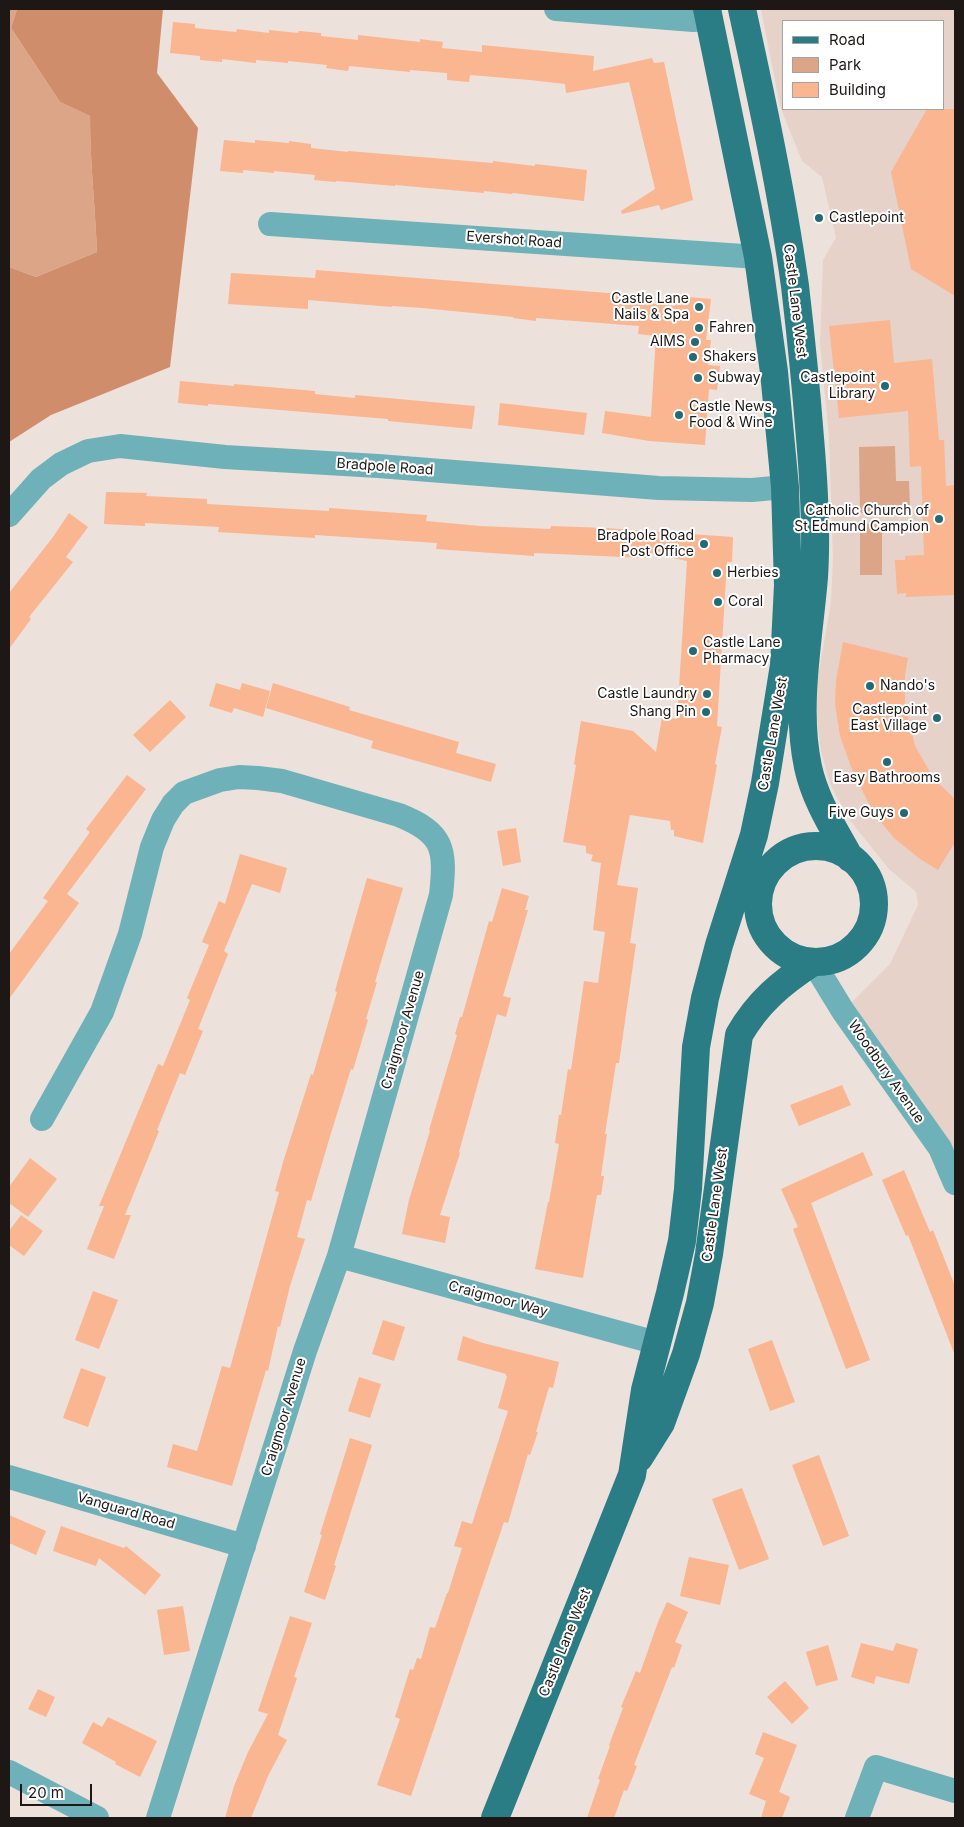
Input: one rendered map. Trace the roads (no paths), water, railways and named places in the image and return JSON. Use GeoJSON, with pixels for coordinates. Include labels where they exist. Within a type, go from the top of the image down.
{"type":"FeatureCollection","features":[{"type":"Feature","properties":{"kind":"main road","name":"Castle Lane West"},"geometry":{"type":"LineString","coordinates":[[742,9],[773,156],[792,266],[808,421],[815,520],[814,573],[805,673],[803,722],[808,767],[815,791],[825,813],[850,858]]}},
{"type":"Feature","properties":{"kind":"main road","name":"Castle Lane West"},"geometry":{"type":"LineString","coordinates":[[634,1467],[645,1390],[682,1241],[688,1189],[696,1047],[705,998],[719,945],[754,835],[765,783],[784,664],[788,585],[785,487],[774,372],[758,257],[708,14]]}},
{"type":"Feature","properties":{"kind":"main road","name":"Castle Lane West"},"geometry":{"type":"LineString","coordinates":[[719,945],[761,890],[754,835]]}},
{"type":"Feature","properties":{"kind":"main road"},"geometry":{"type":"LineString","coordinates":[[819,846],[836,850],[850,858],[860,867],[868,879],[873,895],[873,912],[869,929],[859,943],[846,954],[830,960],[813,962],[796,959],[780,950],[768,937],[760,921],[761,890],[774,864],[787,854],[803,848],[819,846]]}},
{"type":"Feature","properties":{"kind":"main road","name":"Castle Lane West"},"geometry":{"type":"LineString","coordinates":[[495,1818],[634,1467],[661,1423],[686,1354],[700,1303],[710,1245],[739,1035],[750,1016],[765,998],[790,977],[813,962]]}},
{"type":"Feature","properties":{"kind":"street"},"geometry":{"type":"LineString","coordinates":[[556,9],[693,20],[708,14]]}},
{"type":"Feature","properties":{"kind":"street","name":"Evershot Road"},"geometry":{"type":"LineString","coordinates":[[270,224],[758,257]]}},
{"type":"Feature","properties":{"kind":"street","name":"Bradpole Road"},"geometry":{"type":"LineString","coordinates":[[9,516],[41,479],[61,464],[88,451],[120,446],[225,457],[378,466],[659,488],[752,490],[785,487]]}},
{"type":"Feature","properties":{"kind":"street","name":"Craigmoor Avenue"},"geometry":{"type":"LineString","coordinates":[[42,1119],[102,1012],[130,934],[152,846],[163,820],[173,804],[184,793],[220,780],[239,777],[274,780],[399,815],[427,829],[441,846],[444,867],[442,895],[340,1256],[305,1351],[158,1818]]}},
{"type":"Feature","properties":{"kind":"street","name":"Woodbury Avenue"},"geometry":{"type":"LineString","coordinates":[[813,962],[843,1011],[940,1148],[955,1183]]}},
{"type":"Feature","properties":{"kind":"street","name":"Craigmoor Way"},"geometry":{"type":"LineString","coordinates":[[340,1256],[657,1343]]}},
{"type":"Feature","properties":{"kind":"street","name":"Vanguard Road"},"geometry":{"type":"LineString","coordinates":[[9,1477],[244,1546]]}},
{"type":"Feature","properties":{"kind":"street"},"geometry":{"type":"LineString","coordinates":[[857,1818],[876,1767],[955,1791]]}},
{"type":"Feature","properties":{"kind":"street"},"geometry":{"type":"LineString","coordinates":[[9,1772],[97,1818]]}},
{"type":"Feature","properties":{"kind":"place","name":"Castlepoint"},"geometry":{"type":"Point","coordinates":[819,218]}},
{"type":"Feature","properties":{"kind":"place","name":"Castle Lane Nails & Spa"},"geometry":{"type":"Point","coordinates":[699,307]}},
{"type":"Feature","properties":{"kind":"place","name":"Fahren"},"geometry":{"type":"Point","coordinates":[699,328]}},
{"type":"Feature","properties":{"kind":"place","name":"AIMS"},"geometry":{"type":"Point","coordinates":[695,342]}},
{"type":"Feature","properties":{"kind":"place","name":"Shakers"},"geometry":{"type":"Point","coordinates":[693,357]}},
{"type":"Feature","properties":{"kind":"place","name":"Subway"},"geometry":{"type":"Point","coordinates":[698,378]}},
{"type":"Feature","properties":{"kind":"place","name":"Castlepoint Library"},"geometry":{"type":"Point","coordinates":[885,386]}},
{"type":"Feature","properties":{"kind":"place","name":"Castle News, Food & Wine"},"geometry":{"type":"Point","coordinates":[679,415]}},
{"type":"Feature","properties":{"kind":"place","name":"Catholic Church of St Edmund Campion"},"geometry":{"type":"Point","coordinates":[939,519]}},
{"type":"Feature","properties":{"kind":"place","name":"Bradpole Road Post Office"},"geometry":{"type":"Point","coordinates":[704,544]}},
{"type":"Feature","properties":{"kind":"place","name":"Herbies"},"geometry":{"type":"Point","coordinates":[717,573]}},
{"type":"Feature","properties":{"kind":"place","name":"Coral"},"geometry":{"type":"Point","coordinates":[718,602]}},
{"type":"Feature","properties":{"kind":"place","name":"Castle Lane Pharmacy"},"geometry":{"type":"Point","coordinates":[693,651]}},
{"type":"Feature","properties":{"kind":"place","name":"Nando's"},"geometry":{"type":"Point","coordinates":[870,686]}},
{"type":"Feature","properties":{"kind":"place","name":"Castle Laundry"},"geometry":{"type":"Point","coordinates":[707,694]}},
{"type":"Feature","properties":{"kind":"place","name":"Shang Pin"},"geometry":{"type":"Point","coordinates":[706,712]}},
{"type":"Feature","properties":{"kind":"place","name":"Castlepoint East Village"},"geometry":{"type":"Point","coordinates":[937,718]}},
{"type":"Feature","properties":{"kind":"place","name":"Easy Bathrooms"},"geometry":{"type":"Point","coordinates":[887,762]}},
{"type":"Feature","properties":{"kind":"place","name":"Five Guys"},"geometry":{"type":"Point","coordinates":[904,813]}}]}
